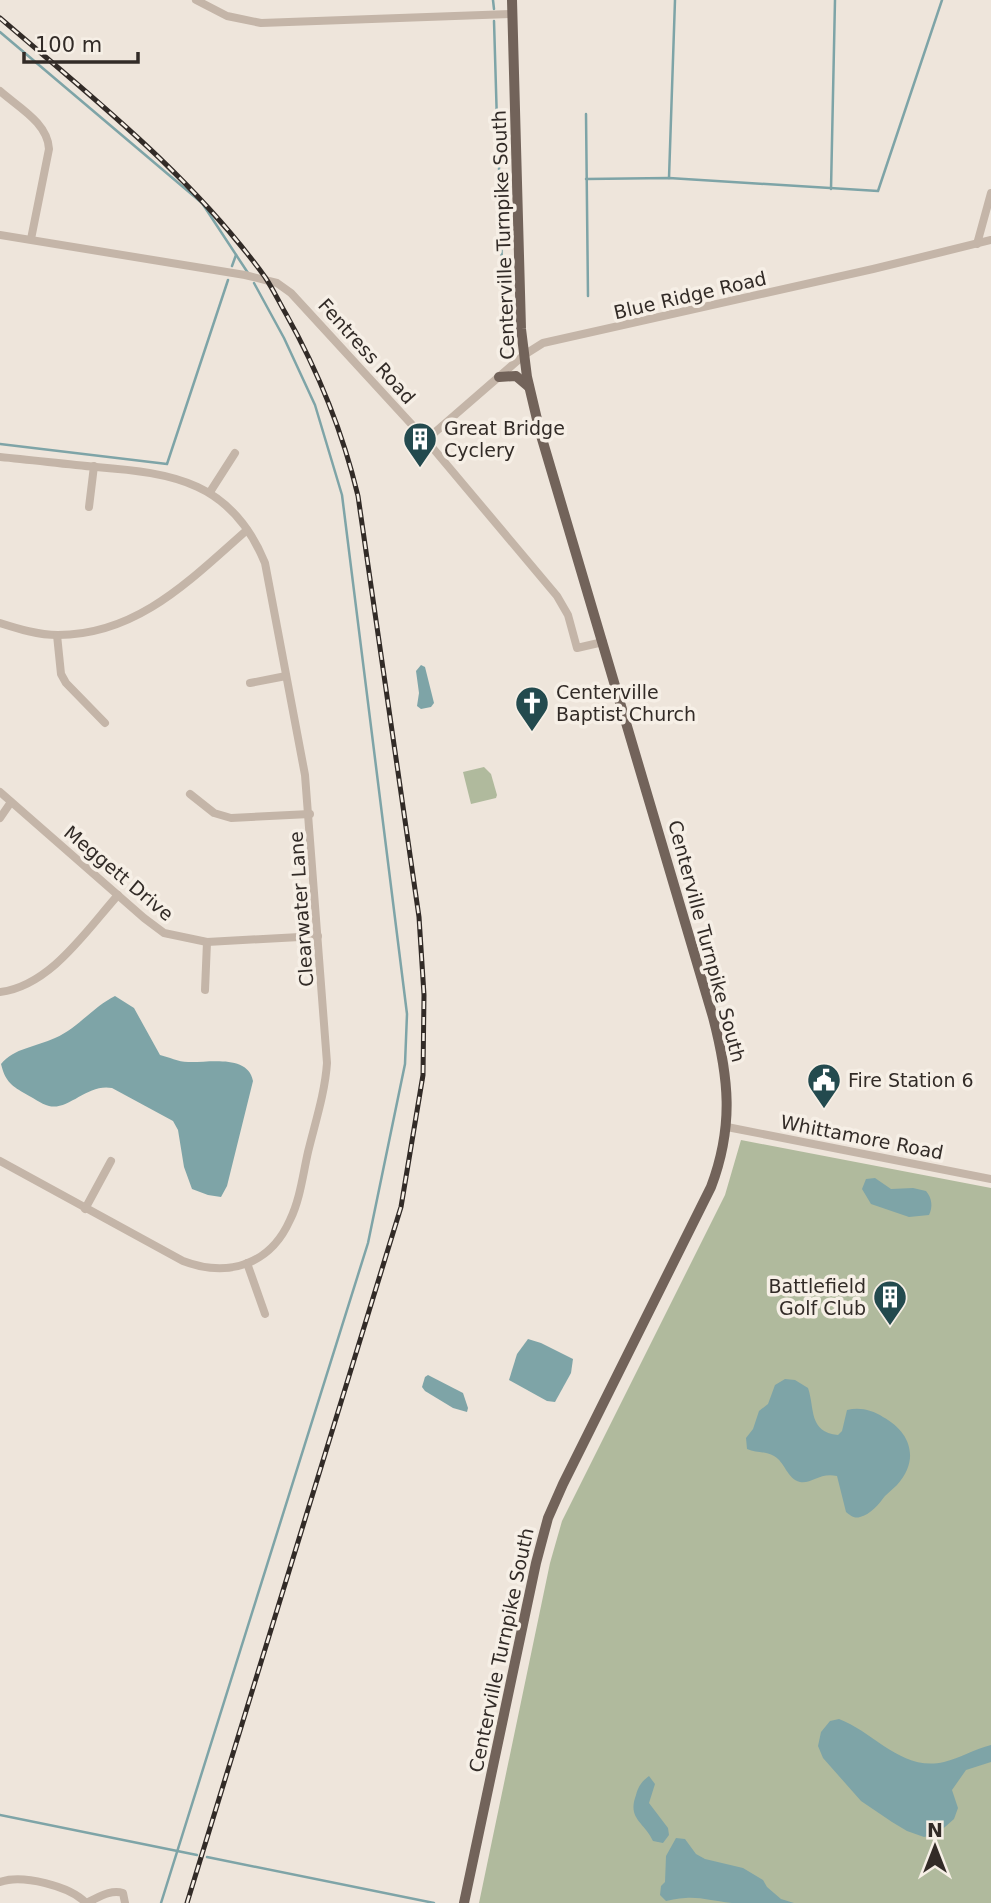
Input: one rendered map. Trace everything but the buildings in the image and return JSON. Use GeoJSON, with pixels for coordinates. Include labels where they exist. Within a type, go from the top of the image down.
{"type":"FeatureCollection","features":[{"type":"Feature","properties":{"kind":"main road","name":"Centerville Turnpike South"},"geometry":{"type":"LineString","coordinates":[[464,1903],[536,1563],[548,1518],[705,1201],[717,1172],[727,1127],[726,1075],[713,1017],[529,387],[520,301],[512,0]]}},
{"type":"Feature","properties":{"kind":"main road"},"geometry":{"type":"LineString","coordinates":[[499,377],[516,376],[529,387]]}},
{"type":"Feature","properties":{"kind":"street"},"geometry":{"type":"LineString","coordinates":[[196,0],[227,16],[261,23],[512,14]]}},
{"type":"Feature","properties":{"kind":"street"},"geometry":{"type":"LineString","coordinates":[[0,91],[41,127],[49,141],[31,239]]}},
{"type":"Feature","properties":{"kind":"street"},"geometry":{"type":"LineString","coordinates":[[977,244],[991,193]]}},
{"type":"Feature","properties":{"kind":"street","name":"Fentress Road"},"geometry":{"type":"LineString","coordinates":[[0,235],[245,275],[281,285],[313,315],[426,440],[561,602],[568,615],[577,648],[603,642]]}},
{"type":"Feature","properties":{"kind":"street","name":"Blue Ridge Road"},"geometry":{"type":"LineString","coordinates":[[426,440],[524,355],[542,343],[991,240]]}},
{"type":"Feature","properties":{"kind":"street"},"geometry":{"type":"LineString","coordinates":[[210,492],[235,453]]}},
{"type":"Feature","properties":{"kind":"street","name":"Clearwater Lane"},"geometry":{"type":"LineString","coordinates":[[0,457],[162,474],[210,492],[234,513],[258,545],[265,563],[305,775],[327,1045],[324,1088],[291,1219],[273,1246],[247,1263],[230,1269],[198,1267],[183,1261],[0,1161]]}},
{"type":"Feature","properties":{"kind":"street"},"geometry":{"type":"LineString","coordinates":[[89,507],[94,466]]}},
{"type":"Feature","properties":{"kind":"street"},"geometry":{"type":"LineString","coordinates":[[0,623],[30,632],[57,635],[117,626],[172,595],[247,530]]}},
{"type":"Feature","properties":{"kind":"street"},"geometry":{"type":"LineString","coordinates":[[57,635],[61,674],[66,683],[105,723]]}},
{"type":"Feature","properties":{"kind":"street"},"geometry":{"type":"LineString","coordinates":[[250,683],[286,676]]}},
{"type":"Feature","properties":{"kind":"street","name":"Meggett Drive"},"geometry":{"type":"LineString","coordinates":[[0,792],[164,933],[207,942],[318,936]]}},
{"type":"Feature","properties":{"kind":"street"},"geometry":{"type":"LineString","coordinates":[[190,794],[214,813],[231,818],[310,814]]}},
{"type":"Feature","properties":{"kind":"street"},"geometry":{"type":"LineString","coordinates":[[0,818],[11,802]]}},
{"type":"Feature","properties":{"kind":"street"},"geometry":{"type":"LineString","coordinates":[[0,992],[22,986],[50,970],[118,895]]}},
{"type":"Feature","properties":{"kind":"street"},"geometry":{"type":"LineString","coordinates":[[205,989],[207,942]]}},
{"type":"Feature","properties":{"kind":"street","name":"Whittamore Road"},"geometry":{"type":"LineString","coordinates":[[727,1127],[991,1179]]}},
{"type":"Feature","properties":{"kind":"street"},"geometry":{"type":"LineString","coordinates":[[85,1209],[111,1161]]}},
{"type":"Feature","properties":{"kind":"street"},"geometry":{"type":"LineString","coordinates":[[247,1263],[265,1314]]}},
{"type":"Feature","properties":{"kind":"street"},"geometry":{"type":"LineString","coordinates":[[0,1882],[20,1878],[62,1888],[86,1903],[112,1891],[119,1891],[123,1893],[125,1903]]}},
{"type":"Feature","properties":{"kind":"green space"},"geometry":{"type":"Polygon","coordinates":[[[484,767],[491,774],[496,798],[471,804],[463,772],[484,767]]]}},
{"type":"Feature","properties":{"kind":"green space","name":"Battlefield Golf Club"},"geometry":{"type":"Polygon","coordinates":[[[741,1140],[991,1188],[991,1903],[479,1903],[550,1563],[562,1521],[725,1195],[741,1140]]]}},
{"type":"Feature","properties":{"kind":"water"},"geometry":{"type":"Polygon","coordinates":[[[421,665],[425,667],[434,703],[431,707],[421,709],[417,706],[419,693],[416,671],[421,665]]]}},
{"type":"Feature","properties":{"kind":"water"},"geometry":{"type":"Polygon","coordinates":[[[115,996],[134,1008],[160,1055],[184,1062],[236,1063],[250,1072],[253,1081],[227,1186],[221,1197],[192,1189],[184,1167],[178,1130],[173,1121],[112,1088],[95,1089],[63,1105],[49,1106],[19,1090],[6,1078],[1,1064],[6,1059],[19,1051],[63,1034],[115,996]]]}},
{"type":"Feature","properties":{"kind":"water"},"geometry":{"type":"Polygon","coordinates":[[[875,1178],[891,1189],[913,1188],[926,1191],[931,1203],[929,1215],[909,1217],[871,1204],[862,1189],[866,1179],[875,1178]]]}},
{"type":"Feature","properties":{"kind":"water"},"geometry":{"type":"Polygon","coordinates":[[[528,1339],[573,1359],[571,1373],[555,1402],[547,1401],[509,1380],[517,1354],[528,1339]]]}},
{"type":"Feature","properties":{"kind":"water"},"geometry":{"type":"Polygon","coordinates":[[[428,1375],[463,1393],[467,1412],[453,1408],[425,1391],[422,1387],[428,1375]]]}},
{"type":"Feature","properties":{"kind":"water"},"geometry":{"type":"Polygon","coordinates":[[[785,1379],[795,1380],[808,1388],[814,1418],[828,1433],[838,1435],[842,1431],[847,1410],[861,1409],[893,1423],[906,1439],[910,1456],[904,1476],[867,1514],[856,1517],[846,1512],[837,1476],[800,1482],[792,1478],[774,1456],[747,1449],[746,1438],[753,1429],[759,1411],[768,1404],[775,1385],[785,1379]]]}},
{"type":"Feature","properties":{"kind":"water"},"geometry":{"type":"Polygon","coordinates":[[[839,1719],[915,1761],[929,1764],[944,1762],[991,1745],[991,1762],[966,1770],[952,1790],[958,1808],[954,1819],[937,1834],[924,1837],[907,1831],[861,1801],[823,1758],[818,1746],[821,1732],[830,1721],[839,1719]]]}},
{"type":"Feature","properties":{"kind":"water"},"geometry":{"type":"Polygon","coordinates":[[[649,1776],[655,1784],[649,1803],[668,1828],[669,1835],[663,1843],[653,1841],[635,1815],[634,1803],[638,1789],[649,1776]]]}},
{"type":"Feature","properties":{"kind":"water"},"geometry":{"type":"Polygon","coordinates":[[[676,1838],[685,1839],[696,1854],[705,1859],[743,1868],[763,1880],[781,1899],[794,1903],[732,1903],[693,1898],[666,1901],[660,1895],[661,1886],[665,1882],[666,1856],[676,1838]]]}},
{"type":"Feature","properties":{"kind":"waterway"},"geometry":{"type":"LineString","coordinates":[[493,0],[494,9]]}},
{"type":"Feature","properties":{"kind":"waterway"},"geometry":{"type":"LineString","coordinates":[[669,178],[675,0]]}},
{"type":"Feature","properties":{"kind":"waterway"},"geometry":{"type":"LineString","coordinates":[[831,189],[835,0]]}},
{"type":"Feature","properties":{"kind":"waterway"},"geometry":{"type":"LineString","coordinates":[[586,179],[669,178],[878,191],[942,0]]}},
{"type":"Feature","properties":{"kind":"waterway"},"geometry":{"type":"LineString","coordinates":[[494,21],[497,123]]}},
{"type":"Feature","properties":{"kind":"waterway"},"geometry":{"type":"LineString","coordinates":[[0,32],[202,203],[248,273]]}},
{"type":"Feature","properties":{"kind":"waterway"},"geometry":{"type":"LineString","coordinates":[[586,114],[588,296]]}},
{"type":"Feature","properties":{"kind":"waterway"},"geometry":{"type":"LineString","coordinates":[[498,135],[503,299]]}},
{"type":"Feature","properties":{"kind":"waterway"},"geometry":{"type":"LineString","coordinates":[[232,266],[236,255]]}},
{"type":"Feature","properties":{"kind":"waterway"},"geometry":{"type":"LineString","coordinates":[[0,444],[167,464],[228,280]]}},
{"type":"Feature","properties":{"kind":"waterway"},"geometry":{"type":"LineString","coordinates":[[161,1903],[368,1243],[405,1064],[407,1014],[342,495],[315,405],[284,338],[254,283]]}},
{"type":"Feature","properties":{"kind":"waterway"},"geometry":{"type":"LineString","coordinates":[[503,312],[504,326]]}},
{"type":"Feature","properties":{"kind":"waterway"},"geometry":{"type":"LineString","coordinates":[[0,1815],[197,1855]]}},
{"type":"Feature","properties":{"kind":"waterway"},"geometry":{"type":"LineString","coordinates":[[207,1857],[434,1903]]}},
{"type":"Feature","properties":{"kind":"railway"},"geometry":{"type":"LineString","coordinates":[[0,18],[106,109],[206,205],[265,277],[309,358],[337,426],[358,496],[419,917],[424,995],[423,1075],[401,1207],[187,1903]]}},
{"type":"Feature","properties":{"kind":"place","name":"Great Bridge Cyclery"},"geometry":{"type":"Point","coordinates":[420,469]}},
{"type":"Feature","properties":{"kind":"place","name":"Centerville Baptist Church"},"geometry":{"type":"Point","coordinates":[532,733]}},
{"type":"Feature","properties":{"kind":"place","name":"Fire Station 6"},"geometry":{"type":"Point","coordinates":[824,1110]}},
{"type":"Feature","properties":{"kind":"place","name":"Battlefield Golf Club"},"geometry":{"type":"Point","coordinates":[890,1327]}}]}
